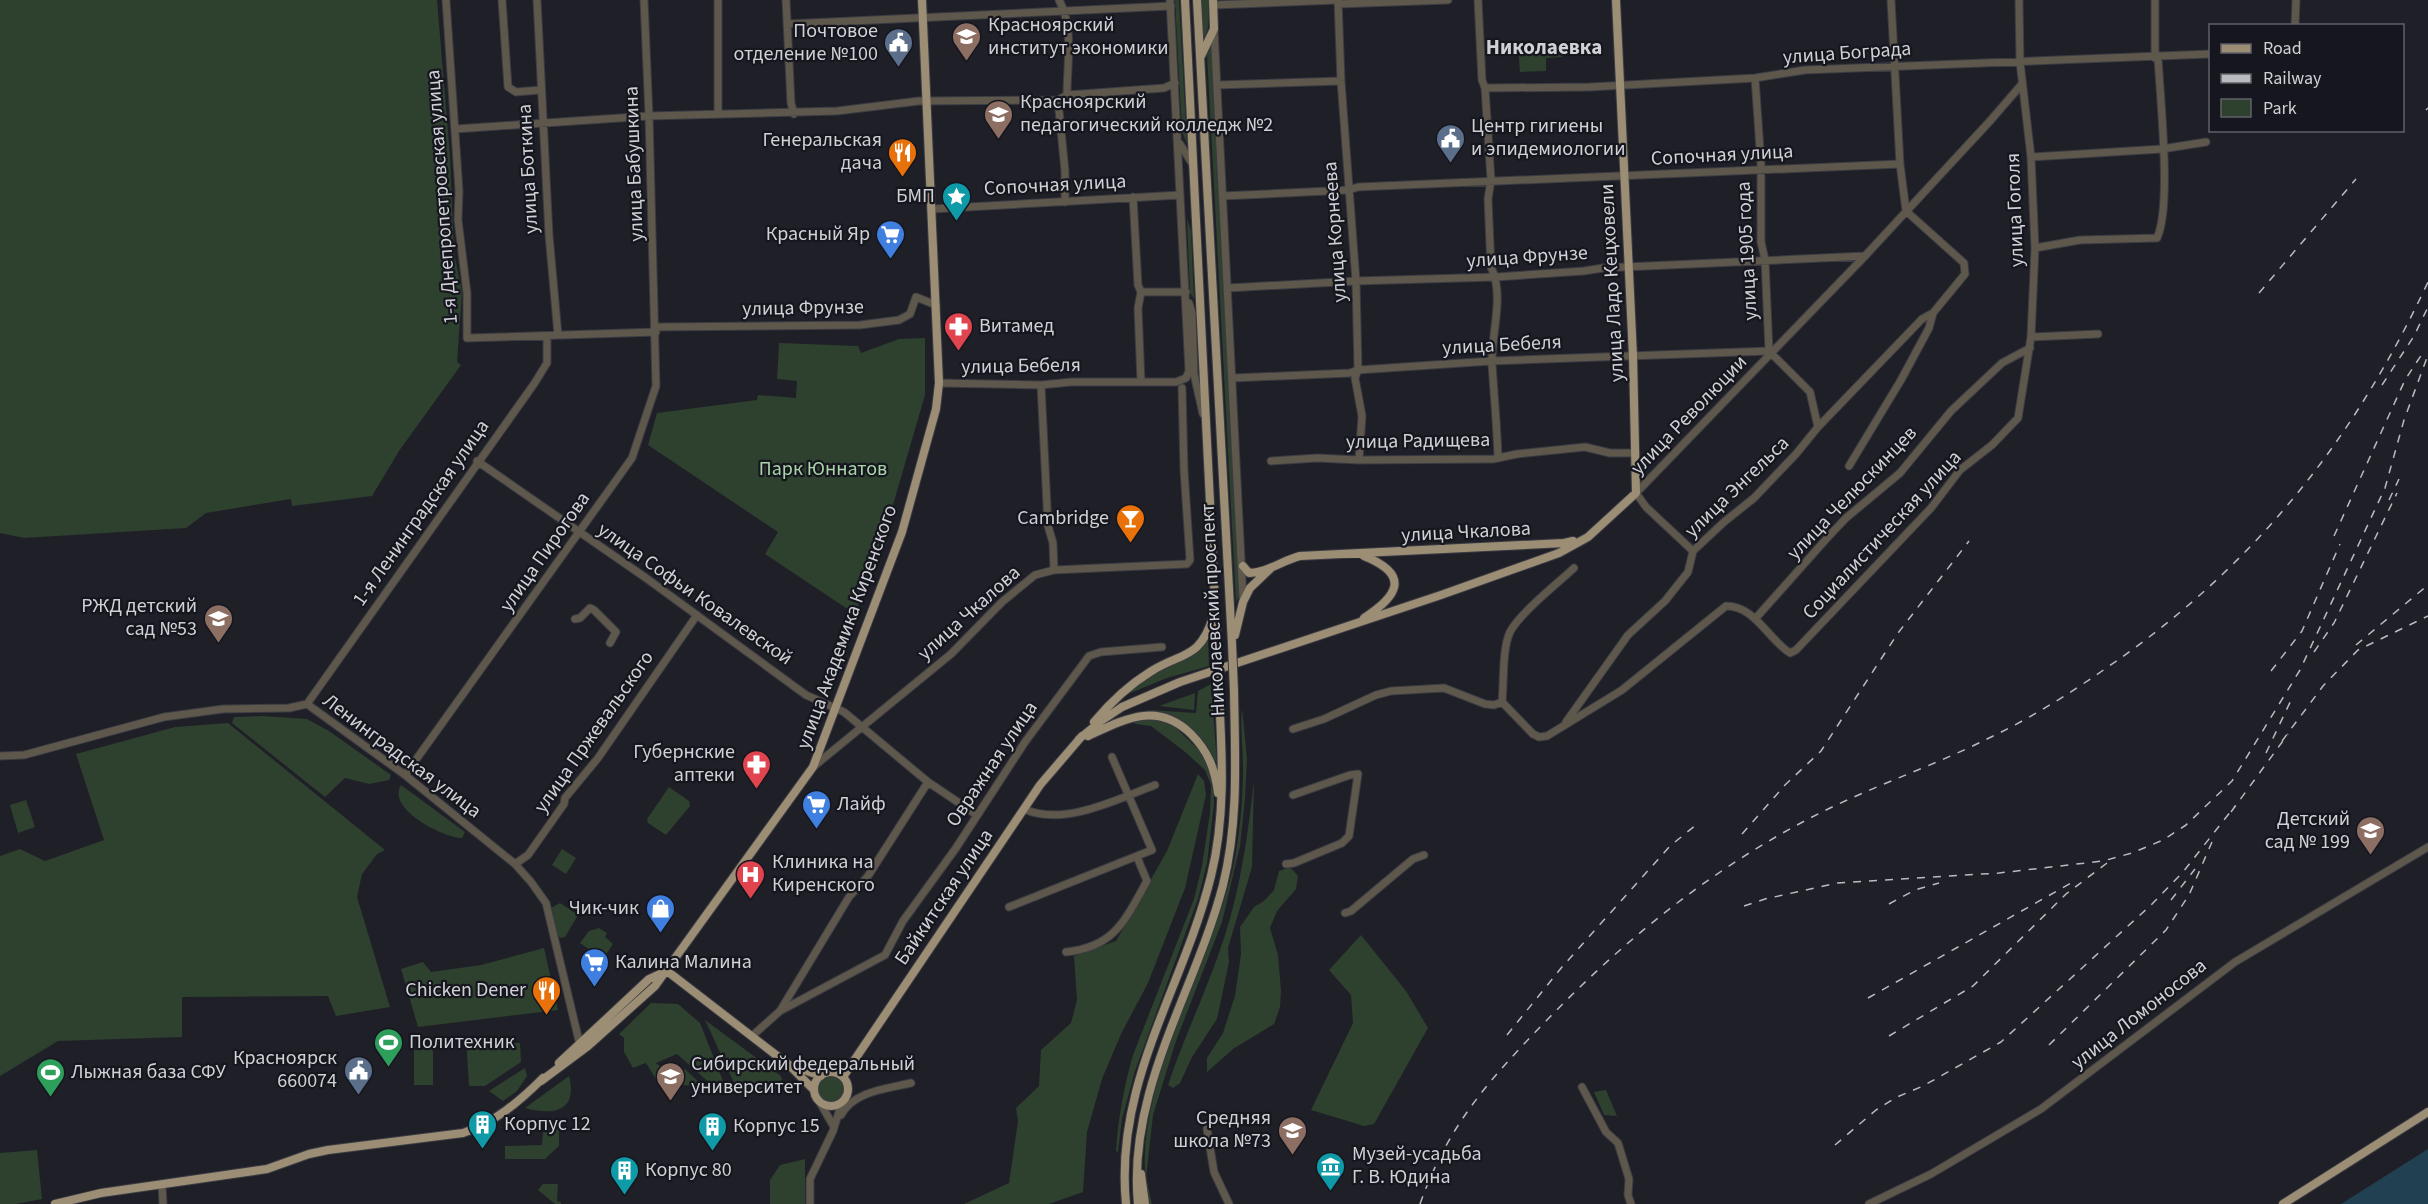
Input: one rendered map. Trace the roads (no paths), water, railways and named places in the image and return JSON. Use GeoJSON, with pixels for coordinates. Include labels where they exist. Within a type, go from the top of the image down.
{"type":"FeatureCollection","features":[{"type":"Feature","properties":{"kind":"main road","name":"улица Академика Киренского"},"geometry":{"type":"LineString","coordinates":[[55,1204],[101,1193],[267,1169],[309,1154],[328,1150],[463,1133],[490,1122],[588,1046],[655,986],[668,970],[813,766],[902,532],[936,409],[939,383],[922,0]]}},
{"type":"Feature","properties":{"kind":"main road","name":"Николаевский проспект"},"geometry":{"type":"LineString","coordinates":[[1126,1204],[1124,1153],[1131,1107],[1145,1061],[1202,910],[1215,858],[1223,765],[1185,0]]}},
{"type":"Feature","properties":{"kind":"main road","name":"Николаевский проспект"},"geometry":{"type":"LineString","coordinates":[[1137,1204],[1138,1150],[1151,1085],[1209,928],[1228,861],[1236,801],[1232,644],[1197,0]]}},
{"type":"Feature","properties":{"kind":"main road","name":"улица Ладо Кецховели"},"geometry":{"type":"LineString","coordinates":[[1616,0],[1633,356],[1636,493]]}},
{"type":"Feature","properties":{"kind":"main road"},"geometry":{"type":"LineString","coordinates":[[1199,59],[1214,29],[1214,2]]}},
{"type":"Feature","properties":{"kind":"main road","name":"улица Революции"},"geometry":{"type":"LineString","coordinates":[[1079,740],[1101,721],[1144,697],[1209,671],[1353,625],[1559,553],[1588,537],[1636,493]]}},
{"type":"Feature","properties":{"kind":"main road","name":"улица Чкалова"},"geometry":{"type":"LineString","coordinates":[[1243,566],[1249,573],[1256,573],[1287,559],[1300,556],[1564,543],[1588,537]]}},
{"type":"Feature","properties":{"kind":"main road"},"geometry":{"type":"LineString","coordinates":[[1353,625],[1386,602],[1392,595],[1394,585],[1389,571],[1380,563],[1359,554]]}},
{"type":"Feature","properties":{"kind":"main road"},"geometry":{"type":"LineString","coordinates":[[1232,644],[1243,602],[1250,588],[1271,567]]}},
{"type":"Feature","properties":{"kind":"main road"},"geometry":{"type":"LineString","coordinates":[[1079,740],[1116,697],[1150,671],[1178,659],[1199,646],[1211,626],[1216,608]]}},
{"type":"Feature","properties":{"kind":"main road"},"geometry":{"type":"LineString","coordinates":[[1079,740],[1136,717],[1154,715],[1176,720],[1196,739],[1213,765],[1220,810]]}},
{"type":"Feature","properties":{"kind":"main road","name":"Байкитская улица"},"geometry":{"type":"LineString","coordinates":[[843,1077],[1024,809],[1059,760],[1079,740]]}},
{"type":"Feature","properties":{"kind":"main road","name":"улица Академика Киренского"},"geometry":{"type":"LineString","coordinates":[[540,1081],[579,1041],[649,979],[668,970]]}},
{"type":"Feature","properties":{"kind":"main road"},"geometry":{"type":"LineString","coordinates":[[668,970],[789,1065],[814,1090],[819,1101],[833,1106],[842,1102],[848,1091],[847,1082],[843,1077],[830,1072],[820,1076],[814,1090]]}},
{"type":"Feature","properties":{"kind":"main road"},"geometry":{"type":"LineString","coordinates":[[789,1065],[820,1076]]}},
{"type":"Feature","properties":{"kind":"main road"},"geometry":{"type":"LineString","coordinates":[[2283,1204],[2428,1112]]}},
{"type":"Feature","properties":{"kind":"main road"},"geometry":{"type":"LineString","coordinates":[[1138,1150],[1145,1204]]}},
{"type":"Feature","properties":{"kind":"street","name":"1-я Днепропетровская улица"},"geometry":{"type":"LineString","coordinates":[[446,0],[455,129],[458,220],[467,293],[467,338],[558,335]]}},
{"type":"Feature","properties":{"kind":"street"},"geometry":{"type":"LineString","coordinates":[[502,0],[508,87],[516,92],[540,90]]}},
{"type":"Feature","properties":{"kind":"street","name":"улица Боткина"},"geometry":{"type":"LineString","coordinates":[[537,0],[549,235],[558,335]]}},
{"type":"Feature","properties":{"kind":"street","name":"улица Бабушкина"},"geometry":{"type":"LineString","coordinates":[[644,0],[655,329]]}},
{"type":"Feature","properties":{"kind":"street"},"geometry":{"type":"LineString","coordinates":[[718,0],[718,114]]}},
{"type":"Feature","properties":{"kind":"street"},"geometry":{"type":"LineString","coordinates":[[786,0],[791,103],[794,114]]}},
{"type":"Feature","properties":{"kind":"street"},"geometry":{"type":"LineString","coordinates":[[1059,0],[1065,10],[1068,48],[1067,95]]}},
{"type":"Feature","properties":{"kind":"street"},"geometry":{"type":"LineString","coordinates":[[1214,2],[1448,0]]}},
{"type":"Feature","properties":{"kind":"street"},"geometry":{"type":"LineString","coordinates":[[1484,0],[1477,0],[1491,180],[1488,199],[1491,267],[1496,277],[1496,334],[1492,361],[1498,457]]}},
{"type":"Feature","properties":{"kind":"street"},"geometry":{"type":"LineString","coordinates":[[1891,0],[1900,164],[1906,211]]}},
{"type":"Feature","properties":{"kind":"street","name":"улица Гоголя"},"geometry":{"type":"LineString","coordinates":[[2018,418],[2030,348],[2035,248],[2031,158],[2020,62],[2019,0]]}},
{"type":"Feature","properties":{"kind":"street"},"geometry":{"type":"LineString","coordinates":[[2035,248],[2080,240],[2154,240],[2162,227],[2164,182],[2156,58],[2155,0]]}},
{"type":"Feature","properties":{"kind":"street"},"geometry":{"type":"LineString","coordinates":[[2295,0],[2295,24]]}},
{"type":"Feature","properties":{"kind":"street","name":"улица Корнеева"},"geometry":{"type":"LineString","coordinates":[[1338,1],[1341,81],[1356,281],[1358,370],[1354,378],[1362,416],[1359,460]]}},
{"type":"Feature","properties":{"kind":"street"},"geometry":{"type":"LineString","coordinates":[[787,24],[1170,3],[1186,292],[1192,313],[1194,374],[1207,433]]}},
{"type":"Feature","properties":{"kind":"street"},"geometry":{"type":"LineString","coordinates":[[1214,29],[1243,566],[1243,602]]}},
{"type":"Feature","properties":{"kind":"street","name":"улица Бограда"},"geometry":{"type":"LineString","coordinates":[[1485,88],[1563,88],[1755,78],[1805,70],[2209,54]]}},
{"type":"Feature","properties":{"kind":"street","name":"улица 1905 года"},"geometry":{"type":"LineString","coordinates":[[1755,78],[1761,242],[1765,260],[1771,352]]}},
{"type":"Feature","properties":{"kind":"street"},"geometry":{"type":"LineString","coordinates":[[1217,85],[1341,81]]}},
{"type":"Feature","properties":{"kind":"street"},"geometry":{"type":"LineString","coordinates":[[455,129],[649,116],[794,114],[927,101],[1058,100],[1067,95],[1164,88],[1175,84]]}},
{"type":"Feature","properties":{"kind":"street","name":"улица Революции"},"geometry":{"type":"LineString","coordinates":[[1636,493],[1865,256],[2022,84]]}},
{"type":"Feature","properties":{"kind":"street"},"geometry":{"type":"LineString","coordinates":[[1058,100],[1065,171],[1065,202]]}},
{"type":"Feature","properties":{"kind":"street"},"geometry":{"type":"LineString","coordinates":[[1178,142],[1194,166]]}},
{"type":"Feature","properties":{"kind":"street"},"geometry":{"type":"LineString","coordinates":[[2031,158],[2162,149],[2206,142]]}},
{"type":"Feature","properties":{"kind":"street","name":"Сопочная улица"},"geometry":{"type":"LineString","coordinates":[[1223,196],[1491,180],[1900,164]]}},
{"type":"Feature","properties":{"kind":"street","name":"Сопочная улица"},"geometry":{"type":"LineString","coordinates":[[932,209],[1180,195]]}},
{"type":"Feature","properties":{"kind":"street"},"geometry":{"type":"LineString","coordinates":[[1133,197],[1138,285],[1141,292],[1138,308],[1141,382]]}},
{"type":"Feature","properties":{"kind":"street","name":"улица Энгельса"},"geometry":{"type":"LineString","coordinates":[[1562,728],[1628,634],[1665,601],[1688,572],[1693,551],[1754,498],[1797,454],[1818,427],[1922,319],[1933,313],[1965,274],[1964,263],[1906,211]]}},
{"type":"Feature","properties":{"kind":"street","name":"улица Фрунзе"},"geometry":{"type":"LineString","coordinates":[[1228,288],[1496,277],[1628,267],[1865,256]]}},
{"type":"Feature","properties":{"kind":"street"},"geometry":{"type":"LineString","coordinates":[[1141,292],[1186,292]]}},
{"type":"Feature","properties":{"kind":"street","name":"улица Бебеля"},"geometry":{"type":"LineString","coordinates":[[939,383],[1041,385],[1071,382],[1183,381],[1189,371],[1186,292]]}},
{"type":"Feature","properties":{"kind":"street","name":"улица Фрунзе"},"geometry":{"type":"LineString","coordinates":[[558,335],[655,329],[860,325],[899,320],[910,314],[915,297],[936,305]]}},
{"type":"Feature","properties":{"kind":"street","name":"улица Энгельса"},"geometry":{"type":"LineString","coordinates":[[1849,466],[1901,380],[1929,328],[1933,313]]}},
{"type":"Feature","properties":{"kind":"street","name":"улица Пирогова"},"geometry":{"type":"LineString","coordinates":[[405,775],[632,458],[656,386],[655,329]]}},
{"type":"Feature","properties":{"kind":"street"},"geometry":{"type":"LineString","coordinates":[[2031,337],[2098,334]]}},
{"type":"Feature","properties":{"kind":"street","name":"1-я Ленинградская улица"},"geometry":{"type":"LineString","coordinates":[[307,704],[547,363],[547,336]]}},
{"type":"Feature","properties":{"kind":"street","name":"улица Челюскинцев"},"geometry":{"type":"LineString","coordinates":[[1755,619],[1846,518],[1900,473],[1951,411],[2002,363],[2030,348]]}},
{"type":"Feature","properties":{"kind":"street","name":"улица Бебеля"},"geometry":{"type":"LineString","coordinates":[[1233,378],[1350,373],[1358,370],[1492,361],[1741,350],[1771,352]]}},
{"type":"Feature","properties":{"kind":"street"},"geometry":{"type":"LineString","coordinates":[[1771,352],[1809,392],[1818,427]]}},
{"type":"Feature","properties":{"kind":"street"},"geometry":{"type":"LineString","coordinates":[[1041,385],[1047,526],[1053,543],[1054,570]]}},
{"type":"Feature","properties":{"kind":"street","name":"улица Чкалова"},"geometry":{"type":"LineString","coordinates":[[813,766],[951,654],[1002,602],[1035,575],[1054,570],[1185,566],[1190,560],[1184,470],[1182,388]]}},
{"type":"Feature","properties":{"kind":"street","name":"Социалистическая улица"},"geometry":{"type":"LineString","coordinates":[[1755,619],[1782,648],[1790,653],[1796,650],[1931,508],[1960,470],[1992,445],[2018,418]]}},
{"type":"Feature","properties":{"kind":"street","name":"улица Радищева"},"geometry":{"type":"LineString","coordinates":[[1270,461],[1317,458],[1493,459],[1585,447],[1610,453],[1636,453]]}},
{"type":"Feature","properties":{"kind":"street","name":"улица Софьи Ковалевской"},"geometry":{"type":"LineString","coordinates":[[477,461],[806,694],[836,708]]}},
{"type":"Feature","properties":{"kind":"street"},"geometry":{"type":"LineString","coordinates":[[1636,493],[1646,507],[1693,551]]}},
{"type":"Feature","properties":{"kind":"street"},"geometry":{"type":"LineString","coordinates":[[1574,568],[1510,632],[1507,646],[1502,702],[1533,734],[1539,737],[1547,736],[1562,728],[1622,690],[1726,606],[1742,608],[1755,619]]}},
{"type":"Feature","properties":{"kind":"street"},"geometry":{"type":"LineString","coordinates":[[575,619],[580,618],[590,608],[594,610],[616,632],[610,643]]}},
{"type":"Feature","properties":{"kind":"street","name":"улица Пржевальского"},"geometry":{"type":"LineString","coordinates":[[515,864],[528,855],[564,804],[565,798],[598,758],[697,615]]}},
{"type":"Feature","properties":{"kind":"street","name":"Овражная улица"},"geometry":{"type":"LineString","coordinates":[[780,1011],[885,955],[903,921],[956,849],[1024,742],[1089,656],[1101,652],[1161,647]]}},
{"type":"Feature","properties":{"kind":"street"},"geometry":{"type":"LineString","coordinates":[[1293,729],[1324,719],[1384,692],[1444,688],[1485,704],[1494,705],[1502,702]]}},
{"type":"Feature","properties":{"kind":"street","name":"Ленинградская улица"},"geometry":{"type":"LineString","coordinates":[[0,756],[24,755],[164,717],[223,709],[289,708],[307,704],[405,775],[515,864],[531,882],[546,903],[579,1041]]}},
{"type":"Feature","properties":{"kind":"street"},"geometry":{"type":"LineString","coordinates":[[836,708],[928,782],[977,815]]}},
{"type":"Feature","properties":{"kind":"street"},"geometry":{"type":"LineString","coordinates":[[1009,907],[1152,850],[1112,757]]}},
{"type":"Feature","properties":{"kind":"street"},"geometry":{"type":"LineString","coordinates":[[1286,864],[1342,843],[1349,836],[1358,774],[1293,795]]}},
{"type":"Feature","properties":{"kind":"street"},"geometry":{"type":"LineString","coordinates":[[752,1036],[780,1011],[849,897],[868,876],[928,782]]}},
{"type":"Feature","properties":{"kind":"street"},"geometry":{"type":"LineString","coordinates":[[1024,809],[1033,813],[1065,814],[1091,810],[1155,785]]}},
{"type":"Feature","properties":{"kind":"street","name":"улица Ломоносова"},"geometry":{"type":"LineString","coordinates":[[1869,1204],[1931,1174],[2041,1109],[2235,962],[2428,847]]}},
{"type":"Feature","properties":{"kind":"street"},"geometry":{"type":"LineString","coordinates":[[1345,913],[1351,911],[1413,859],[1424,855]]}},
{"type":"Feature","properties":{"kind":"street"},"geometry":{"type":"LineString","coordinates":[[1066,952],[1083,950],[1110,937],[1123,922],[1147,881],[1137,857]]}},
{"type":"Feature","properties":{"kind":"street"},"geometry":{"type":"LineString","coordinates":[[810,1204],[810,1179],[845,1108],[864,1095],[911,1083]]}},
{"type":"Feature","properties":{"kind":"street"},"geometry":{"type":"LineString","coordinates":[[1582,1087],[1606,1132],[1618,1143],[1629,1179],[1628,1194],[1631,1204]]}},
{"type":"Feature","properties":{"kind":"street"},"geometry":{"type":"LineString","coordinates":[[819,1101],[834,1128]]}},
{"type":"Feature","properties":{"kind":"street"},"geometry":{"type":"LineString","coordinates":[[834,1128],[842,1102]]}},
{"type":"Feature","properties":{"kind":"street"},"geometry":{"type":"LineString","coordinates":[[1207,1130],[1214,1172],[1229,1204]]}},
{"type":"Feature","properties":{"kind":"street"},"geometry":{"type":"LineString","coordinates":[[162,1185],[163,1204]]}},
{"type":"Feature","properties":{"kind":"water"},"geometry":{"type":"Polygon","coordinates":[[[2428,1149],[2428,1204],[2341,1204],[2428,1149]]]}},
{"type":"Feature","properties":{"kind":"railway"},"geometry":{"type":"LineString","coordinates":[[2259,293],[2356,179]]}},
{"type":"Feature","properties":{"kind":"railway"},"geometry":{"type":"LineString","coordinates":[[1420,1204],[1443,1150],[1488,1084],[1577,989],[1677,903],[1749,853],[1826,810],[2002,732],[2046,707],[2102,671],[2156,632],[2205,590],[2251,546],[2331,450],[2366,397],[2428,282]]}},
{"type":"Feature","properties":{"kind":"railway"},"geometry":{"type":"LineString","coordinates":[[2382,385],[2414,336],[2428,307]]}},
{"type":"Feature","properties":{"kind":"railway"},"geometry":{"type":"LineString","coordinates":[[2334,536],[2405,380],[2422,354]]}},
{"type":"Feature","properties":{"kind":"railway"},"geometry":{"type":"LineString","coordinates":[[1744,906],[1837,883],[1999,873],[2103,861],[2132,853],[2163,840],[2186,825],[2232,781],[2300,670],[2385,488],[2404,420],[2428,355]]}},
{"type":"Feature","properties":{"kind":"railway"},"geometry":{"type":"LineString","coordinates":[[2389,500],[2399,479]]}},
{"type":"Feature","properties":{"kind":"railway"},"geometry":{"type":"LineString","coordinates":[[2314,652],[2334,623],[2397,493]]}},
{"type":"Feature","properties":{"kind":"railway"},"geometry":{"type":"LineString","coordinates":[[1742,834],[1785,785],[1821,751],[1898,633],[1969,541]]}},
{"type":"Feature","properties":{"kind":"railway"},"geometry":{"type":"LineString","coordinates":[[2271,671],[2302,631],[2340,544]]}},
{"type":"Feature","properties":{"kind":"railway"},"geometry":{"type":"LineString","coordinates":[[2356,645],[2428,585]]}},
{"type":"Feature","properties":{"kind":"railway"},"geometry":{"type":"LineString","coordinates":[[2282,741],[2323,686],[2358,650],[2428,616]]}},
{"type":"Feature","properties":{"kind":"railway"},"geometry":{"type":"LineString","coordinates":[[2266,753],[2293,696]]}},
{"type":"Feature","properties":{"kind":"railway"},"geometry":{"type":"LineString","coordinates":[[2231,812],[2288,734]]}},
{"type":"Feature","properties":{"kind":"railway"},"geometry":{"type":"LineString","coordinates":[[1835,1145],[1876,1110],[2001,1042],[2151,905],[2183,872],[2235,806]]}},
{"type":"Feature","properties":{"kind":"railway"},"geometry":{"type":"LineString","coordinates":[[1507,1035],[1562,967],[1670,846],[1696,825]]}},
{"type":"Feature","properties":{"kind":"railway"},"geometry":{"type":"LineString","coordinates":[[2049,1045],[2166,930],[2189,895],[2212,842]]}},
{"type":"Feature","properties":{"kind":"railway"},"geometry":{"type":"LineString","coordinates":[[1889,1036],[1973,986],[2066,894],[2107,863]]}},
{"type":"Feature","properties":{"kind":"railway"},"geometry":{"type":"LineString","coordinates":[[2171,900],[2195,869]]}},
{"type":"Feature","properties":{"kind":"railway"},"geometry":{"type":"LineString","coordinates":[[1889,904],[1915,890],[1939,883]]}},
{"type":"Feature","properties":{"kind":"railway"},"geometry":{"type":"LineString","coordinates":[[1868,998],[2071,883]]}},
{"type":"Feature","properties":{"kind":"place","name":"Красноярский институт экономики"},"geometry":{"type":"Point","coordinates":[967,62]}},
{"type":"Feature","properties":{"kind":"place","name":"Почтовое отделение №100"},"geometry":{"type":"Point","coordinates":[899,68]}},
{"type":"Feature","properties":{"kind":"place","name":"Красноярский педагогический колледж №2"},"geometry":{"type":"Point","coordinates":[999,140]}},
{"type":"Feature","properties":{"kind":"place","name":"Центр гигиены и эпидемиологии"},"geometry":{"type":"Point","coordinates":[1450,164]}},
{"type":"Feature","properties":{"kind":"place","name":"Генеральская дача"},"geometry":{"type":"Point","coordinates":[903,178]}},
{"type":"Feature","properties":{"kind":"place","name":"БМП"},"geometry":{"type":"Point","coordinates":[956,222]}},
{"type":"Feature","properties":{"kind":"place","name":"Красный Яр"},"geometry":{"type":"Point","coordinates":[891,260]}},
{"type":"Feature","properties":{"kind":"place","name":"Витамед"},"geometry":{"type":"Point","coordinates":[958,352]}},
{"type":"Feature","properties":{"kind":"place","name":"Cambridge"},"geometry":{"type":"Point","coordinates":[1130,544]}},
{"type":"Feature","properties":{"kind":"place","name":"РЖД детский сад №53"},"geometry":{"type":"Point","coordinates":[218,644]}},
{"type":"Feature","properties":{"kind":"place","name":"Губернские аптеки"},"geometry":{"type":"Point","coordinates":[756,790]}},
{"type":"Feature","properties":{"kind":"place","name":"Лайф"},"geometry":{"type":"Point","coordinates":[816,830]}},
{"type":"Feature","properties":{"kind":"place","name":"Детский сад № 199"},"geometry":{"type":"Point","coordinates":[2371,856]}},
{"type":"Feature","properties":{"kind":"place","name":"Клиника на Киренского"},"geometry":{"type":"Point","coordinates":[751,900]}},
{"type":"Feature","properties":{"kind":"place","name":"Чик-чик"},"geometry":{"type":"Point","coordinates":[660,934]}},
{"type":"Feature","properties":{"kind":"place","name":"Калина Малина"},"geometry":{"type":"Point","coordinates":[594,988]}},
{"type":"Feature","properties":{"kind":"place","name":"Chicken Dener"},"geometry":{"type":"Point","coordinates":[547,1016]}},
{"type":"Feature","properties":{"kind":"place","name":"Политехник"},"geometry":{"type":"Point","coordinates":[388,1068]}},
{"type":"Feature","properties":{"kind":"place","name":"Красноярск 660074"},"geometry":{"type":"Point","coordinates":[358,1096]}},
{"type":"Feature","properties":{"kind":"place","name":"Лыжная база СФУ"},"geometry":{"type":"Point","coordinates":[50,1098]}},
{"type":"Feature","properties":{"kind":"place","name":"Сибирский федеральный университет"},"geometry":{"type":"Point","coordinates":[670,1102]}},
{"type":"Feature","properties":{"kind":"place","name":"Корпус 12"},"geometry":{"type":"Point","coordinates":[483,1150]}},
{"type":"Feature","properties":{"kind":"place","name":"Корпус 15"},"geometry":{"type":"Point","coordinates":[712,1152]}},
{"type":"Feature","properties":{"kind":"place","name":"Средняя школа №73"},"geometry":{"type":"Point","coordinates":[1292,1156]}},
{"type":"Feature","properties":{"kind":"place","name":"Музей-усадьба Г. В. Юдина"},"geometry":{"type":"Point","coordinates":[1331,1192]}},
{"type":"Feature","properties":{"kind":"place","name":"Корпус 80"},"geometry":{"type":"Point","coordinates":[624,1196]}},
{"type":"Feature","properties":{"kind":"district","name":"Николаевка"},"geometry":{"type":"Point","coordinates":[1544,47]}},
{"type":"Feature","properties":{"kind":"park label","name":"Парк Юннатов"},"geometry":{"type":"Point","coordinates":[823,469]}}]}
